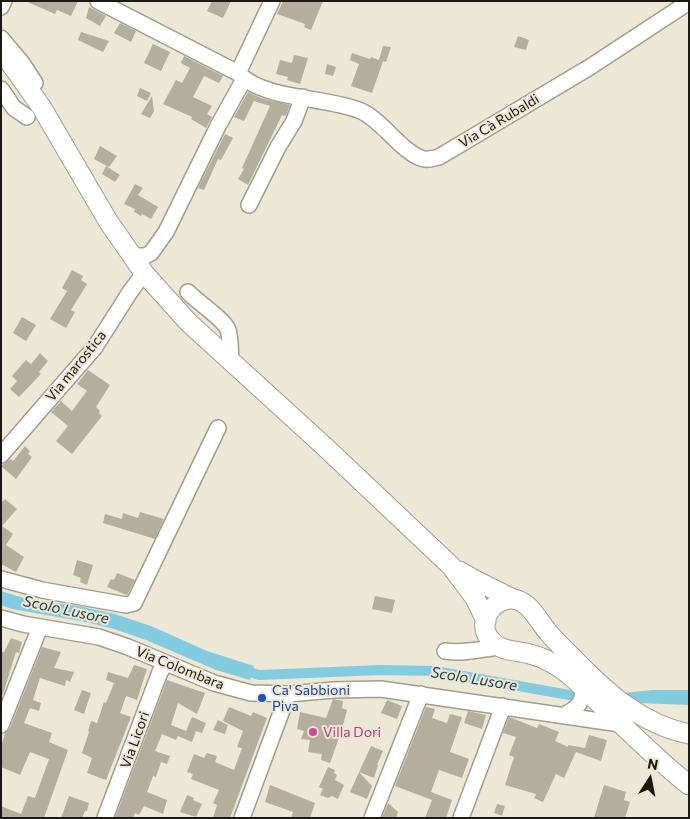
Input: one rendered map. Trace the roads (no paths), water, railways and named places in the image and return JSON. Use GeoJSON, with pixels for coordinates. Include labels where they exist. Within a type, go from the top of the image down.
{"type":"FeatureCollection","features":[{"type":"Feature","properties":{"kind":"main road"},"geometry":{"type":"LineString","coordinates":[[1,50],[35,112],[144,273],[188,322],[451,566],[475,598],[489,638],[500,648],[548,659],[587,691],[628,718],[689,734]]}},
{"type":"Feature","properties":{"kind":"main road"},"geometry":{"type":"LineString","coordinates":[[451,566],[474,580],[526,604],[587,691],[611,695],[628,718],[689,785]]}},
{"type":"Feature","properties":{"kind":"main road"},"geometry":{"type":"LineString","coordinates":[[485,624],[491,608],[501,601],[513,599]]}},
{"type":"Feature","properties":{"kind":"street"},"geometry":{"type":"LineString","coordinates":[[1,7],[4,1]]}},
{"type":"Feature","properties":{"kind":"street","name":"Via Cà Rubaldi"},"geometry":{"type":"LineString","coordinates":[[98,1],[251,83],[274,91],[360,110],[376,121],[412,154],[422,159],[431,160],[590,67],[689,2]]}},
{"type":"Feature","properties":{"kind":"street"},"geometry":{"type":"LineString","coordinates":[[131,256],[146,256],[156,247],[166,232],[241,76],[272,1]]}},
{"type":"Feature","properties":{"kind":"street"},"geometry":{"type":"LineString","coordinates":[[1,38],[22,63],[42,96],[35,112],[14,108],[1,89]]}},
{"type":"Feature","properties":{"kind":"street"},"geometry":{"type":"LineString","coordinates":[[249,205],[278,147],[294,122],[303,97]]}},
{"type":"Feature","properties":{"kind":"street","name":"Via marostica"},"geometry":{"type":"LineString","coordinates":[[1,455],[95,347],[144,273]]}},
{"type":"Feature","properties":{"kind":"street"},"geometry":{"type":"LineString","coordinates":[[188,292],[197,302],[224,323],[228,331],[231,361]]}},
{"type":"Feature","properties":{"kind":"street"},"geometry":{"type":"LineString","coordinates":[[207,339],[221,332],[224,323]]}},
{"type":"Feature","properties":{"kind":"street"},"geometry":{"type":"LineString","coordinates":[[1,579],[42,590],[126,605],[134,603],[218,428]]}},
{"type":"Feature","properties":{"kind":"street","name":"Via Colombara"},"geometry":{"type":"LineString","coordinates":[[1,618],[99,637],[128,647],[196,676],[232,689],[251,693],[288,694],[334,690],[381,689],[564,715],[628,718]]}},
{"type":"Feature","properties":{"kind":"street"},"geometry":{"type":"LineString","coordinates":[[476,650],[485,624]]}},
{"type":"Feature","properties":{"kind":"street"},"geometry":{"type":"LineString","coordinates":[[1,725],[40,627]]}},
{"type":"Feature","properties":{"kind":"street"},"geometry":{"type":"LineString","coordinates":[[445,651],[466,653],[476,650],[500,648]]}},
{"type":"Feature","properties":{"kind":"street","name":"Via Licori"},"geometry":{"type":"LineString","coordinates":[[105,818],[160,672],[166,663]]}},
{"type":"Feature","properties":{"kind":"street"},"geometry":{"type":"LineString","coordinates":[[564,715],[574,710],[587,691]]}},
{"type":"Feature","properties":{"kind":"street"},"geometry":{"type":"LineString","coordinates":[[242,818],[288,694]]}},
{"type":"Feature","properties":{"kind":"street"},"geometry":{"type":"LineString","coordinates":[[372,818],[421,694]]}},
{"type":"Feature","properties":{"kind":"street"},"geometry":{"type":"LineString","coordinates":[[461,818],[502,706]]}},
{"type":"Feature","properties":{"kind":"water"},"geometry":{"type":"Polygon","coordinates":[[[1,591],[27,599],[78,606],[115,614],[151,626],[207,651],[254,666],[250,680],[216,670],[146,640],[114,629],[12,609],[1,605],[1,591]]]}},
{"type":"Feature","properties":{"kind":"water"},"geometry":{"type":"Polygon","coordinates":[[[652,690],[689,690],[689,705],[637,703],[624,693],[652,690]]]}},
{"type":"Feature","properties":{"kind":"waterway","name":"Scolo Lusore"},"geometry":{"type":"LineString","coordinates":[[240,669],[259,675],[381,670],[435,671],[569,695],[587,696]]}},
{"type":"Feature","properties":{"kind":"place","name":"Ca' Sabbioni Piva"},"geometry":{"type":"Point","coordinates":[262,698]}},
{"type":"Feature","properties":{"kind":"place","name":"Villa Dori"},"geometry":{"type":"Point","coordinates":[313,732]}}]}
